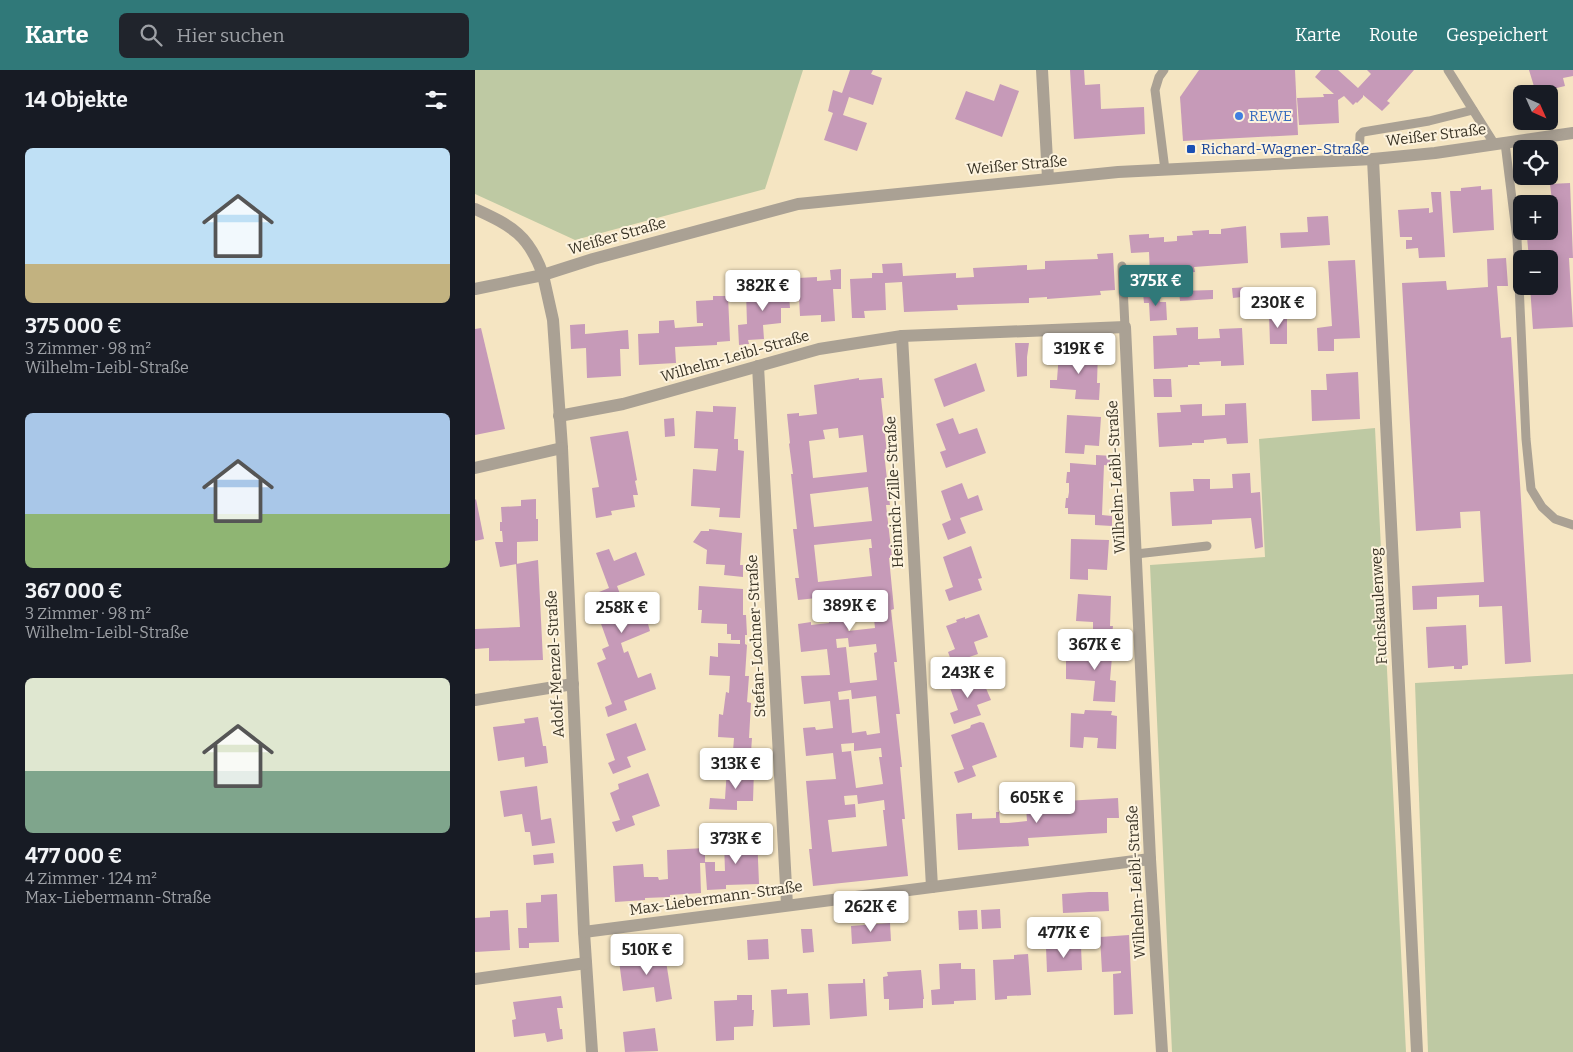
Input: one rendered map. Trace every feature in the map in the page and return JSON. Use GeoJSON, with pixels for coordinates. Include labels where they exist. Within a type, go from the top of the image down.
{"type":"FeatureCollection","features":[{"type":"Feature","properties":{"kind":"street"},"geometry":{"type":"LineString","coordinates":[[1042,70],[1048,178]]}},
{"type":"Feature","properties":{"kind":"street","name":"Weißer Straße"},"geometry":{"type":"LineString","coordinates":[[475,289],[543,275],[593,259],[798,204],[1048,178],[1373,159],[1573,133]]}},
{"type":"Feature","properties":{"kind":"street","name":"Fuchskaulenweg"},"geometry":{"type":"LineString","coordinates":[[1373,159],[1417,1052]]}},
{"type":"Feature","properties":{"kind":"street","name":"Adolf-Menzel-Straße"},"geometry":{"type":"LineString","coordinates":[[475,209],[505,223],[536,254],[543,275],[553,320],[562,448],[584,932],[593,1052]]}},
{"type":"Feature","properties":{"kind":"street","name":"Wilhelm-Leibl-Straße"},"geometry":{"type":"LineString","coordinates":[[559,416],[623,404],[819,349],[902,336],[1125,327],[1150,858],[1162,1052]]}},
{"type":"Feature","properties":{"kind":"street","name":"Heinrich-Zille-Straße"},"geometry":{"type":"LineString","coordinates":[[902,336],[932,886]]}},
{"type":"Feature","properties":{"kind":"street","name":"Stefan-Lochner-Straße"},"geometry":{"type":"LineString","coordinates":[[758,366],[787,905]]}},
{"type":"Feature","properties":{"kind":"street"},"geometry":{"type":"LineString","coordinates":[[475,468],[562,448]]}},
{"type":"Feature","properties":{"kind":"street"},"geometry":{"type":"LineString","coordinates":[[475,700],[573,684]]}},
{"type":"Feature","properties":{"kind":"street","name":"Max-Liebermann-Straße"},"geometry":{"type":"LineString","coordinates":[[584,932],[1150,858]]}},
{"type":"Feature","properties":{"kind":"street"},"geometry":{"type":"LineString","coordinates":[[475,979],[586,962]]}},
{"type":"Feature","properties":{"kind":"lane"},"geometry":{"type":"LineString","coordinates":[[1164,70],[1159,77],[1155,90],[1165,170]]}},
{"type":"Feature","properties":{"kind":"lane"},"geometry":{"type":"LineString","coordinates":[[1448,70],[1473,110],[1500,144],[1517,239],[1526,439],[1531,489],[1542,507],[1555,519],[1573,526]]}},
{"type":"Feature","properties":{"kind":"lane"},"geometry":{"type":"LineString","coordinates":[[1359,160],[1359,134],[1363,132],[1429,121],[1473,110]]}},
{"type":"Feature","properties":{"kind":"lane"},"geometry":{"type":"LineString","coordinates":[[1122,266],[1125,327]]}},
{"type":"Feature","properties":{"kind":"lane"},"geometry":{"type":"LineString","coordinates":[[1136,554],[1207,546]]}},
{"type":"Feature","properties":{"kind":"green space"},"geometry":{"type":"Polygon","coordinates":[[[475,70],[803,70],[765,189],[575,240],[475,194],[475,70]]]}},
{"type":"Feature","properties":{"kind":"green space"},"geometry":{"type":"Polygon","coordinates":[[[1375,428],[1406,1052],[1172,1052],[1150,565],[1265,557],[1259,439],[1375,428]]]}},
{"type":"Feature","properties":{"kind":"green space"},"geometry":{"type":"Polygon","coordinates":[[[1573,674],[1573,1052],[1428,1052],[1415,683],[1573,674]]]}},
{"type":"Feature","properties":{"kind":"building"},"geometry":{"type":"Polygon","coordinates":[[[850,70],[873,70],[871,74],[882,78],[873,105],[849,97],[843,115],[867,123],[857,151],[824,140],[833,113],[828,111],[833,90],[842,93],[850,70]]]}},
{"type":"Feature","properties":{"kind":"building"},"geometry":{"type":"Polygon","coordinates":[[[1070,70],[1084,70],[1085,85],[1100,84],[1101,109],[1144,107],[1145,134],[1074,139],[1070,70]]]}},
{"type":"Feature","properties":{"kind":"building","name":"REWE"},"geometry":{"type":"Polygon","coordinates":[[[1199,70],[1295,70],[1298,135],[1183,141],[1180,97],[1199,70]]]}},
{"type":"Feature","properties":{"kind":"building"},"geometry":{"type":"Polygon","coordinates":[[[1321,70],[1338,70],[1358,88],[1371,74],[1367,70],[1414,70],[1387,101],[1390,103],[1382,111],[1363,95],[1353,105],[1344,96],[1338,100],[1339,123],[1299,125],[1297,98],[1324,97],[1323,94],[1334,94],[1315,77],[1321,70]]]}},
{"type":"Feature","properties":{"kind":"building"},"geometry":{"type":"Polygon","coordinates":[[[1529,70],[1573,70],[1573,76],[1563,78],[1565,86],[1558,88],[1558,85],[1534,85],[1529,70]]]}},
{"type":"Feature","properties":{"kind":"building"},"geometry":{"type":"Polygon","coordinates":[[[1000,84],[1019,91],[1002,137],[955,119],[966,91],[994,101],[1000,84]]]}},
{"type":"Feature","properties":{"kind":"building"},"geometry":{"type":"Polygon","coordinates":[[[1570,183],[1573,258],[1569,258],[1573,327],[1533,329],[1531,295],[1558,295],[1558,250],[1528,250],[1527,240],[1558,240],[1558,195],[1551,195],[1550,185],[1570,183]]]}},
{"type":"Feature","properties":{"kind":"building"},"geometry":{"type":"Polygon","coordinates":[[[1481,186],[1481,190],[1492,189],[1494,230],[1453,233],[1450,191],[1461,191],[1461,188],[1481,186]]]}},
{"type":"Feature","properties":{"kind":"building"},"geometry":{"type":"Polygon","coordinates":[[[1431,192],[1441,192],[1445,257],[1419,258],[1418,248],[1406,249],[1406,240],[1412,240],[1412,237],[1400,237],[1398,210],[1429,208],[1429,213],[1433,212],[1431,192]]]}},
{"type":"Feature","properties":{"kind":"building"},"geometry":{"type":"Polygon","coordinates":[[[1328,216],[1330,245],[1281,248],[1280,233],[1308,232],[1307,217],[1328,216]]]}},
{"type":"Feature","properties":{"kind":"building"},"geometry":{"type":"Polygon","coordinates":[[[1246,226],[1248,263],[1194,267],[1195,272],[1150,274],[1149,252],[1131,253],[1129,235],[1149,234],[1149,238],[1164,237],[1164,242],[1177,241],[1177,236],[1193,235],[1192,231],[1209,230],[1209,234],[1221,234],[1221,229],[1246,226]]]}},
{"type":"Feature","properties":{"kind":"building"},"geometry":{"type":"Polygon","coordinates":[[[1113,253],[1115,290],[1100,291],[1101,295],[1047,299],[1047,297],[1029,298],[1029,303],[957,305],[958,310],[904,312],[902,282],[885,283],[886,310],[864,311],[865,318],[852,318],[850,279],[872,278],[872,273],[883,273],[882,264],[902,263],[903,276],[956,273],[956,278],[974,277],[973,268],[1027,265],[1027,270],[1045,269],[1045,261],[1098,259],[1097,254],[1113,253]]]}},
{"type":"Feature","properties":{"kind":"building"},"geometry":{"type":"Polygon","coordinates":[[[1506,258],[1508,286],[1497,286],[1501,338],[1511,337],[1531,662],[1505,664],[1502,606],[1479,607],[1479,595],[1437,597],[1437,609],[1413,610],[1412,586],[1484,582],[1480,511],[1460,512],[1461,528],[1416,531],[1402,283],[1446,281],[1447,290],[1488,287],[1487,259],[1506,258]]]}},
{"type":"Feature","properties":{"kind":"building"},"geometry":{"type":"Polygon","coordinates":[[[1355,260],[1360,338],[1334,339],[1334,351],[1318,351],[1317,328],[1332,326],[1328,261],[1355,260]]]}},
{"type":"Feature","properties":{"kind":"building"},"geometry":{"type":"Polygon","coordinates":[[[841,269],[841,289],[833,289],[835,321],[821,322],[821,315],[800,316],[798,278],[817,277],[817,281],[831,280],[830,270],[841,269]]]}},
{"type":"Feature","properties":{"kind":"building"},"geometry":{"type":"Polygon","coordinates":[[[779,283],[788,283],[790,308],[781,308],[781,323],[763,325],[764,339],[748,340],[749,344],[739,345],[738,325],[747,324],[746,291],[779,290],[779,283]]]}},
{"type":"Feature","properties":{"kind":"building"},"geometry":{"type":"Polygon","coordinates":[[[1249,287],[1250,296],[1233,298],[1232,288],[1249,287]]]}},
{"type":"Feature","properties":{"kind":"building"},"geometry":{"type":"Polygon","coordinates":[[[1213,290],[1213,299],[1180,301],[1179,291],[1213,290]]]}},
{"type":"Feature","properties":{"kind":"building"},"geometry":{"type":"Polygon","coordinates":[[[1143,293],[1159,293],[1160,302],[1166,302],[1167,320],[1150,321],[1149,303],[1144,303],[1143,293]]]}},
{"type":"Feature","properties":{"kind":"building"},"geometry":{"type":"Polygon","coordinates":[[[713,296],[728,296],[730,341],[717,342],[717,345],[675,347],[676,363],[639,365],[638,334],[659,333],[659,321],[674,320],[675,328],[703,326],[703,323],[697,323],[696,301],[713,300],[713,296]]]}},
{"type":"Feature","properties":{"kind":"building"},"geometry":{"type":"Polygon","coordinates":[[[1269,314],[1287,314],[1287,344],[1270,344],[1269,314]]]}},
{"type":"Feature","properties":{"kind":"building"},"geometry":{"type":"Polygon","coordinates":[[[585,324],[585,334],[628,330],[629,349],[620,349],[621,376],[587,378],[586,348],[571,349],[570,325],[585,324]]]}},
{"type":"Feature","properties":{"kind":"building"},"geometry":{"type":"Polygon","coordinates":[[[1198,327],[1198,339],[1220,338],[1219,329],[1242,328],[1244,365],[1221,366],[1221,361],[1199,362],[1200,365],[1188,365],[1188,367],[1154,369],[1153,336],[1177,335],[1176,328],[1198,327]]]}},
{"type":"Feature","properties":{"kind":"building"},"geometry":{"type":"Polygon","coordinates":[[[481,328],[505,429],[475,435],[475,329],[481,328]]]}},
{"type":"Feature","properties":{"kind":"building"},"geometry":{"type":"Polygon","coordinates":[[[1015,343],[1029,343],[1027,376],[1017,377],[1015,343]]]}},
{"type":"Feature","properties":{"kind":"building"},"geometry":{"type":"Polygon","coordinates":[[[1083,350],[1098,351],[1097,383],[1100,383],[1099,400],[1075,399],[1076,390],[1050,388],[1050,380],[1057,380],[1059,353],[1083,355],[1083,350]]]}},
{"type":"Feature","properties":{"kind":"building"},"geometry":{"type":"Polygon","coordinates":[[[976,363],[985,391],[944,407],[934,379],[976,363]]]}},
{"type":"Feature","properties":{"kind":"building"},"geometry":{"type":"Polygon","coordinates":[[[1358,372],[1360,419],[1312,421],[1311,390],[1327,390],[1326,374],[1358,372]]]}},
{"type":"Feature","properties":{"kind":"building"},"geometry":{"type":"Polygon","coordinates":[[[859,378],[859,380],[882,378],[884,398],[881,398],[887,453],[884,453],[890,505],[886,505],[892,557],[889,558],[894,609],[891,610],[900,714],[896,714],[902,767],[900,767],[905,819],[902,819],[908,876],[813,886],[809,849],[812,849],[806,781],[836,779],[833,753],[806,756],[803,728],[815,727],[816,730],[833,728],[830,701],[804,704],[801,676],[830,675],[827,649],[801,652],[798,624],[811,622],[811,625],[829,623],[826,597],[798,600],[795,578],[799,578],[793,529],[797,529],[787,414],[799,413],[799,416],[817,414],[814,385],[859,378]],[[838,428],[823,430],[825,439],[809,441],[813,478],[867,472],[863,435],[839,438],[838,428]],[[868,487],[810,494],[814,527],[872,521],[868,487]],[[871,539],[814,545],[818,582],[872,576],[869,548],[872,548],[871,539]],[[871,592],[844,595],[848,631],[875,628],[871,592]],[[848,638],[836,639],[837,648],[846,647],[850,683],[877,680],[874,653],[877,652],[876,644],[849,647],[848,638]],[[851,690],[838,692],[839,700],[849,699],[852,733],[866,731],[867,735],[880,733],[876,696],[852,699],[851,690]],[[854,743],[841,744],[842,752],[851,751],[856,788],[883,784],[879,757],[882,757],[881,748],[854,751],[854,743]],[[857,795],[844,796],[845,805],[855,804],[856,817],[828,820],[832,852],[887,846],[883,810],[885,810],[884,800],[858,804],[857,795]]]}},
{"type":"Feature","properties":{"kind":"building"},"geometry":{"type":"Polygon","coordinates":[[[1153,379],[1171,379],[1172,397],[1154,397],[1153,379]]]}},
{"type":"Feature","properties":{"kind":"building"},"geometry":{"type":"Polygon","coordinates":[[[1246,403],[1248,443],[1227,444],[1226,438],[1204,440],[1204,443],[1192,443],[1192,445],[1159,447],[1157,413],[1181,412],[1180,405],[1202,404],[1202,416],[1225,415],[1225,404],[1246,403]]]}},
{"type":"Feature","properties":{"kind":"building"},"geometry":{"type":"Polygon","coordinates":[[[713,406],[736,407],[734,439],[738,439],[738,450],[744,451],[740,518],[719,517],[720,508],[691,506],[693,469],[716,471],[718,449],[694,448],[696,411],[713,412],[713,406]]]}},
{"type":"Feature","properties":{"kind":"building"},"geometry":{"type":"Polygon","coordinates":[[[1067,415],[1101,417],[1099,446],[1085,445],[1084,454],[1065,453],[1067,415]]]}},
{"type":"Feature","properties":{"kind":"building"},"geometry":{"type":"Polygon","coordinates":[[[674,418],[675,436],[665,437],[664,419],[674,418]]]}},
{"type":"Feature","properties":{"kind":"building"},"geometry":{"type":"Polygon","coordinates":[[[953,418],[959,434],[977,428],[986,453],[946,468],[940,452],[946,450],[936,424],[953,418]]]}},
{"type":"Feature","properties":{"kind":"building"},"geometry":{"type":"Polygon","coordinates":[[[628,431],[637,480],[635,481],[638,495],[633,495],[635,507],[611,511],[612,515],[596,518],[592,488],[599,487],[590,437],[628,431]]]}},
{"type":"Feature","properties":{"kind":"building"},"geometry":{"type":"Polygon","coordinates":[[[1096,455],[1113,456],[1112,466],[1104,465],[1102,515],[1112,516],[1112,526],[1095,525],[1095,515],[1068,514],[1068,508],[1065,508],[1069,492],[1069,483],[1066,483],[1067,472],[1070,472],[1070,463],[1096,465],[1096,455]]]}},
{"type":"Feature","properties":{"kind":"building"},"geometry":{"type":"Polygon","coordinates":[[[1250,473],[1251,493],[1260,492],[1263,547],[1255,549],[1251,518],[1212,520],[1212,524],[1172,526],[1170,492],[1194,491],[1193,479],[1210,479],[1210,489],[1233,488],[1232,474],[1250,473]]]}},
{"type":"Feature","properties":{"kind":"building"},"geometry":{"type":"Polygon","coordinates":[[[962,483],[968,499],[978,495],[983,510],[960,518],[966,533],[948,540],[942,524],[951,520],[941,491],[962,483]]]}},
{"type":"Feature","properties":{"kind":"building"},"geometry":{"type":"Polygon","coordinates":[[[536,499],[538,541],[517,542],[517,564],[500,567],[495,542],[503,542],[502,531],[500,531],[500,522],[502,522],[501,507],[521,506],[521,500],[536,499]]]}},
{"type":"Feature","properties":{"kind":"building"},"geometry":{"type":"Polygon","coordinates":[[[475,500],[484,539],[475,541],[475,500]]]}},
{"type":"Feature","properties":{"kind":"building"},"geometry":{"type":"Polygon","coordinates":[[[709,529],[742,533],[740,565],[743,565],[743,577],[724,575],[725,565],[706,564],[707,550],[693,542],[701,531],[709,531],[709,529]]]}},
{"type":"Feature","properties":{"kind":"building"},"geometry":{"type":"Polygon","coordinates":[[[1071,539],[1109,540],[1107,570],[1088,569],[1088,580],[1070,579],[1071,539]]]}},
{"type":"Feature","properties":{"kind":"building"},"geometry":{"type":"Polygon","coordinates":[[[971,546],[982,578],[978,579],[982,590],[949,601],[945,590],[953,587],[943,557],[971,546]]]}},
{"type":"Feature","properties":{"kind":"building"},"geometry":{"type":"Polygon","coordinates":[[[609,549],[614,561],[636,552],[645,575],[617,586],[620,594],[614,596],[621,613],[645,604],[651,622],[648,624],[650,631],[621,643],[624,653],[628,651],[638,678],[651,673],[656,689],[624,701],[627,710],[608,717],[605,707],[612,704],[597,663],[606,659],[602,649],[609,646],[600,621],[609,617],[599,592],[609,588],[596,553],[609,549]]]}},
{"type":"Feature","properties":{"kind":"building"},"geometry":{"type":"Polygon","coordinates":[[[538,560],[543,660],[489,661],[489,648],[475,649],[475,629],[520,627],[516,564],[538,560]]]}},
{"type":"Feature","properties":{"kind":"building"},"geometry":{"type":"Polygon","coordinates":[[[699,586],[743,589],[743,615],[746,615],[747,635],[745,635],[745,644],[747,645],[745,676],[749,676],[747,702],[751,703],[749,738],[752,738],[751,752],[733,751],[734,738],[718,737],[719,714],[723,715],[726,692],[729,693],[730,676],[709,675],[710,656],[718,657],[718,643],[740,644],[740,640],[731,640],[731,634],[727,634],[727,624],[701,623],[702,610],[698,610],[699,586]]]}},
{"type":"Feature","properties":{"kind":"building"},"geometry":{"type":"Polygon","coordinates":[[[1078,594],[1111,596],[1110,626],[1113,626],[1112,636],[1093,635],[1093,622],[1076,621],[1078,594]]]}},
{"type":"Feature","properties":{"kind":"building"},"geometry":{"type":"Polygon","coordinates":[[[979,614],[988,637],[974,642],[978,654],[952,663],[948,652],[955,649],[946,626],[957,622],[956,620],[979,614]]]}},
{"type":"Feature","properties":{"kind":"building"},"geometry":{"type":"Polygon","coordinates":[[[1466,625],[1468,665],[1462,666],[1462,669],[1454,669],[1454,666],[1428,668],[1426,627],[1466,625]]]}},
{"type":"Feature","properties":{"kind":"building"},"geometry":{"type":"Polygon","coordinates":[[[1086,644],[1113,645],[1110,680],[1116,681],[1115,702],[1093,701],[1095,681],[1066,679],[1066,659],[1085,660],[1086,644]]]}},
{"type":"Feature","properties":{"kind":"building"},"geometry":{"type":"Polygon","coordinates":[[[976,675],[981,688],[985,686],[991,700],[977,705],[981,715],[954,724],[950,713],[958,710],[949,685],[976,675]]]}},
{"type":"Feature","properties":{"kind":"building"},"geometry":{"type":"Polygon","coordinates":[[[1085,710],[1112,711],[1111,715],[1117,716],[1116,749],[1097,748],[1098,738],[1084,737],[1083,748],[1070,747],[1071,713],[1084,714],[1085,710]]]}},
{"type":"Feature","properties":{"kind":"building"},"geometry":{"type":"Polygon","coordinates":[[[538,717],[543,746],[546,746],[548,763],[525,767],[524,757],[498,761],[493,727],[525,723],[524,719],[538,717]]]}},
{"type":"Feature","properties":{"kind":"building"},"geometry":{"type":"Polygon","coordinates":[[[980,722],[984,723],[997,757],[972,766],[976,776],[958,783],[954,772],[964,769],[951,735],[980,722]]]}},
{"type":"Feature","properties":{"kind":"building"},"geometry":{"type":"Polygon","coordinates":[[[636,723],[646,750],[627,757],[631,767],[613,774],[608,763],[615,760],[606,734],[636,723]]]}},
{"type":"Feature","properties":{"kind":"building"},"geometry":{"type":"Polygon","coordinates":[[[727,768],[754,770],[753,801],[737,801],[737,810],[709,809],[710,798],[725,799],[727,768]]]}},
{"type":"Feature","properties":{"kind":"building"},"geometry":{"type":"Polygon","coordinates":[[[648,773],[660,806],[632,816],[635,825],[616,832],[612,822],[620,820],[610,793],[619,789],[618,784],[648,773]]]}},
{"type":"Feature","properties":{"kind":"building"},"geometry":{"type":"Polygon","coordinates":[[[537,786],[541,820],[551,818],[555,843],[532,846],[530,832],[525,832],[522,814],[504,817],[500,791],[537,786]]]}},
{"type":"Feature","properties":{"kind":"building"},"geometry":{"type":"Polygon","coordinates":[[[1118,798],[1119,818],[1107,818],[1107,833],[1028,838],[1029,846],[958,850],[956,814],[972,813],[972,819],[996,818],[996,812],[999,812],[1000,823],[1008,823],[1027,821],[1026,807],[1066,805],[1065,801],[1118,798]]]}},
{"type":"Feature","properties":{"kind":"building"},"geometry":{"type":"Polygon","coordinates":[[[757,835],[759,884],[726,885],[726,889],[707,890],[705,862],[715,862],[715,871],[725,871],[724,842],[745,841],[745,836],[757,835]]]}},
{"type":"Feature","properties":{"kind":"building"},"geometry":{"type":"Polygon","coordinates":[[[705,848],[705,863],[700,863],[701,893],[615,902],[613,866],[643,864],[644,877],[658,877],[659,880],[668,879],[667,850],[705,848]]]}},
{"type":"Feature","properties":{"kind":"building"},"geometry":{"type":"Polygon","coordinates":[[[553,853],[554,863],[534,865],[533,855],[553,853]]]}},
{"type":"Feature","properties":{"kind":"building"},"geometry":{"type":"Polygon","coordinates":[[[1108,892],[1109,911],[1063,913],[1062,894],[1108,892]]]}},
{"type":"Feature","properties":{"kind":"building"},"geometry":{"type":"Polygon","coordinates":[[[557,894],[559,942],[529,943],[529,948],[519,948],[518,928],[527,928],[526,903],[541,902],[541,895],[557,894]]]}},
{"type":"Feature","properties":{"kind":"building"},"geometry":{"type":"Polygon","coordinates":[[[1000,909],[1001,928],[982,929],[981,910],[1000,909]]]}},
{"type":"Feature","properties":{"kind":"building"},"geometry":{"type":"Polygon","coordinates":[[[508,910],[510,950],[475,952],[475,918],[490,917],[490,911],[508,910]]]}},
{"type":"Feature","properties":{"kind":"building"},"geometry":{"type":"Polygon","coordinates":[[[977,910],[978,929],[959,930],[958,911],[977,910]]]}},
{"type":"Feature","properties":{"kind":"building"},"geometry":{"type":"Polygon","coordinates":[[[890,923],[891,941],[852,944],[851,926],[890,923]]]}},
{"type":"Feature","properties":{"kind":"building"},"geometry":{"type":"Polygon","coordinates":[[[801,929],[812,929],[814,952],[803,953],[801,929]]]}},
{"type":"Feature","properties":{"kind":"building"},"geometry":{"type":"Polygon","coordinates":[[[1129,935],[1133,1014],[1114,1015],[1113,974],[1121,973],[1121,971],[1102,972],[1100,937],[1129,935]]]}},
{"type":"Feature","properties":{"kind":"building"},"geometry":{"type":"Polygon","coordinates":[[[768,939],[769,959],[748,960],[747,940],[768,939]]]}},
{"type":"Feature","properties":{"kind":"building"},"geometry":{"type":"Polygon","coordinates":[[[1081,946],[1082,970],[1047,972],[1046,947],[1081,946]]]}},
{"type":"Feature","properties":{"kind":"building"},"geometry":{"type":"Polygon","coordinates":[[[1028,954],[1031,995],[1007,996],[1007,999],[995,1000],[993,960],[1014,959],[1014,955],[1028,954]]]}},
{"type":"Feature","properties":{"kind":"building"},"geometry":{"type":"Polygon","coordinates":[[[665,955],[672,999],[656,1002],[654,987],[623,991],[619,961],[665,955]]]}},
{"type":"Feature","properties":{"kind":"building"},"geometry":{"type":"Polygon","coordinates":[[[961,963],[961,969],[975,969],[976,1000],[932,1005],[931,990],[940,989],[939,964],[961,963]]]}},
{"type":"Feature","properties":{"kind":"building"},"geometry":{"type":"Polygon","coordinates":[[[921,970],[923,1008],[889,1010],[889,999],[884,999],[883,977],[888,976],[887,972],[921,970]]]}},
{"type":"Feature","properties":{"kind":"building"},"geometry":{"type":"Polygon","coordinates":[[[863,979],[865,979],[867,1016],[830,1019],[828,984],[863,983],[863,979]]]}},
{"type":"Feature","properties":{"kind":"building"},"geometry":{"type":"Polygon","coordinates":[[[787,989],[787,994],[808,993],[810,1025],[773,1027],[771,990],[787,989]]]}},
{"type":"Feature","properties":{"kind":"building"},"geometry":{"type":"Polygon","coordinates":[[[737,995],[752,995],[752,1010],[754,1010],[753,1026],[734,1027],[734,1040],[716,1041],[714,1001],[737,1000],[737,995]]]}},
{"type":"Feature","properties":{"kind":"building"},"geometry":{"type":"Polygon","coordinates":[[[561,996],[563,1008],[557,1008],[563,1039],[547,1042],[545,1033],[514,1037],[512,1020],[516,1019],[513,1002],[561,996]]]}},
{"type":"Feature","properties":{"kind":"building"},"geometry":{"type":"Polygon","coordinates":[[[655,1028],[658,1051],[625,1052],[623,1032],[655,1028]]]}},
{"type":"Feature","properties":{"kind":"place","name":"REWE"},"geometry":{"type":"Point","coordinates":[1239,116]}},
{"type":"Feature","properties":{"kind":"place","name":"Richard-Wagner-Straße"},"geometry":{"type":"Point","coordinates":[1191,149]}}]}
